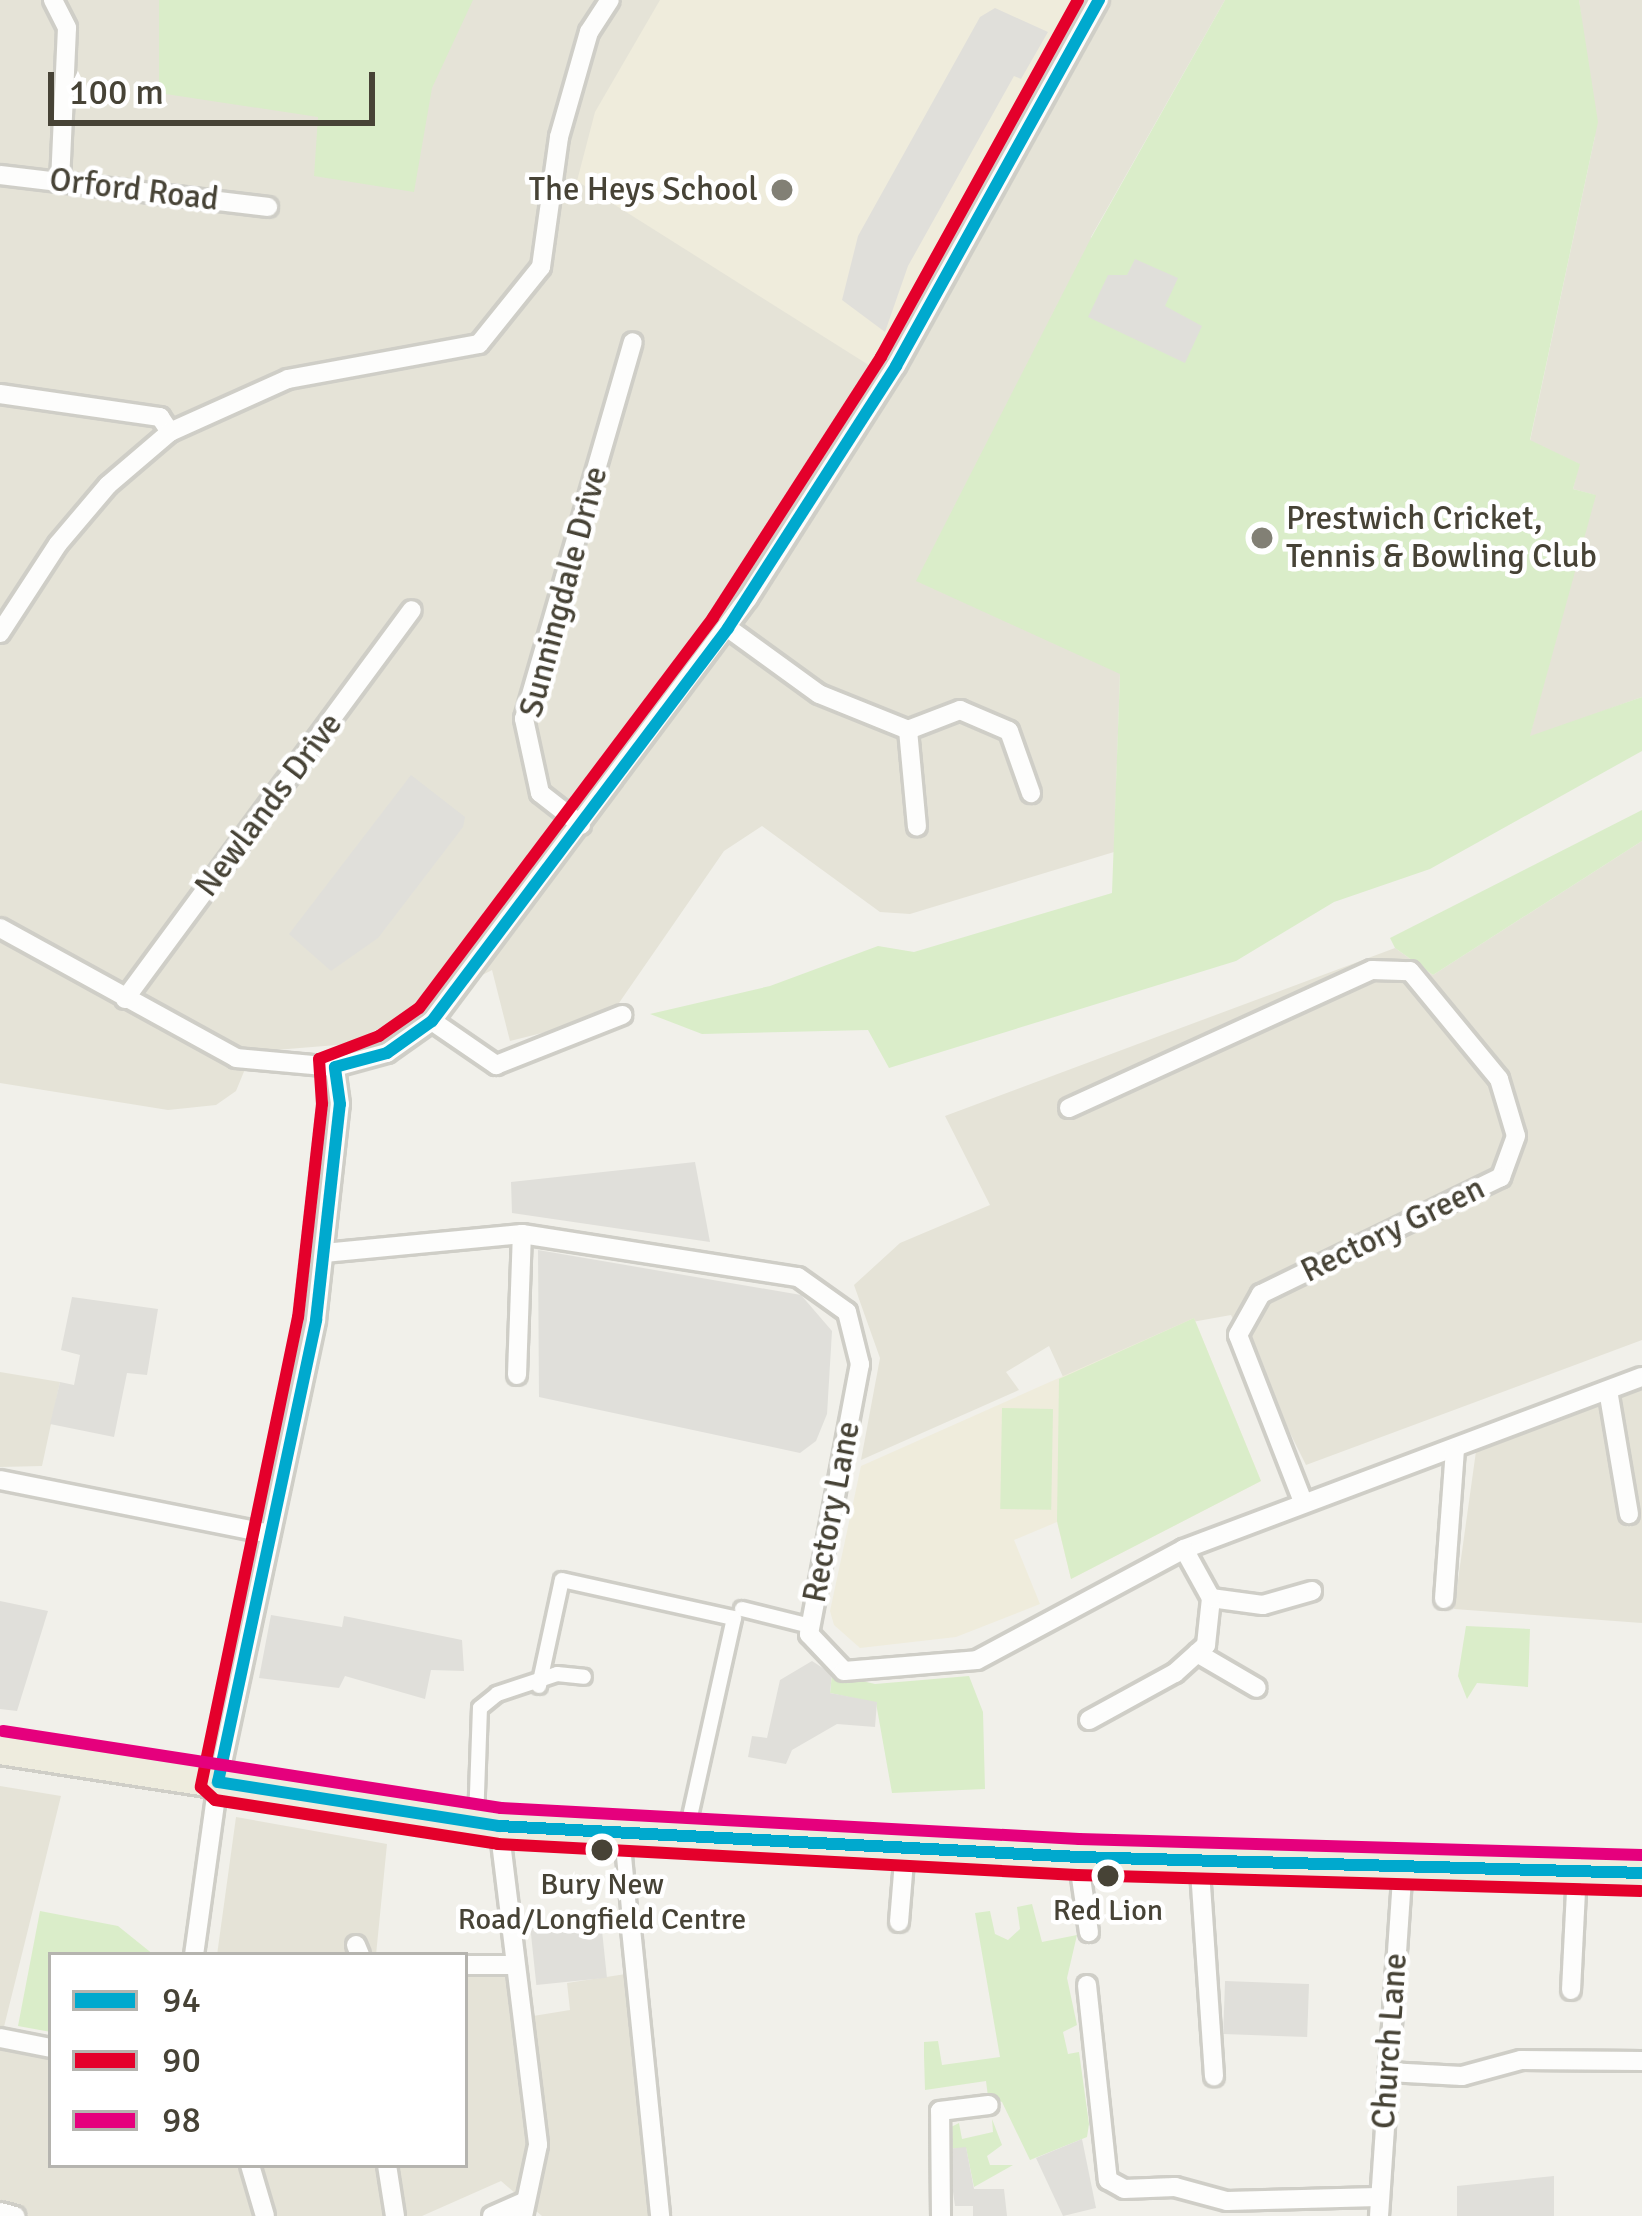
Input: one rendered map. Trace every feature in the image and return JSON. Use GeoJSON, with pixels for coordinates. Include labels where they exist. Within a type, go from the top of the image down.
{"type":"FeatureCollection","features":[{"type":"Feature","properties":{"kind":"highway"},"geometry":{"type":"LineString","coordinates":[[0,1749],[488,1824],[905,1849],[1642,1873]]}},
{"type":"Feature","properties":{"kind":"street"},"geometry":{"type":"LineString","coordinates":[[53,0],[67,28],[60,181]]}},
{"type":"Feature","properties":{"kind":"street"},"geometry":{"type":"LineString","coordinates":[[0,633],[70,529],[170,432],[288,379],[479,344],[541,267],[559,137],[589,32],[610,0]]}},
{"type":"Feature","properties":{"kind":"street"},"geometry":{"type":"LineString","coordinates":[[0,928],[236,1058],[335,1067],[386,1053],[432,1021],[728,628],[896,366],[1099,0]]}},
{"type":"Feature","properties":{"kind":"street","name":"Orford Road"},"geometry":{"type":"LineString","coordinates":[[0,175],[268,207]]}},
{"type":"Feature","properties":{"kind":"street","name":"Sunningdale Drive"},"geometry":{"type":"LineString","coordinates":[[581,825],[540,793],[524,719],[632,342]]}},
{"type":"Feature","properties":{"kind":"street"},"geometry":{"type":"LineString","coordinates":[[0,394],[160,417],[170,432]]}},
{"type":"Feature","properties":{"kind":"street","name":"Newlands Drive"},"geometry":{"type":"LineString","coordinates":[[124,999],[412,610]]}},
{"type":"Feature","properties":{"kind":"street"},"geometry":{"type":"LineString","coordinates":[[728,628],[819,694],[908,730],[960,710],[1009,731],[1031,793]]}},
{"type":"Feature","properties":{"kind":"street"},"geometry":{"type":"LineString","coordinates":[[908,730],[917,827]]}},
{"type":"Feature","properties":{"kind":"street","name":"Rectory Green"},"geometry":{"type":"LineString","coordinates":[[1069,1108],[1372,970],[1410,971],[1499,1079],[1516,1136],[1502,1177],[1261,1294],[1238,1335],[1303,1502]]}},
{"type":"Feature","properties":{"kind":"street"},"geometry":{"type":"LineString","coordinates":[[432,1021],[496,1065],[622,1015]]}},
{"type":"Feature","properties":{"kind":"street"},"geometry":{"type":"LineString","coordinates":[[194,1952],[218,1782],[324,1253],[340,1103],[335,1067]]}},
{"type":"Feature","properties":{"kind":"street"},"geometry":{"type":"LineString","coordinates":[[517,1375],[522,1234]]}},
{"type":"Feature","properties":{"kind":"street","name":"Rectory Lane"},"geometry":{"type":"LineString","coordinates":[[324,1253],[522,1234],[798,1277],[847,1312],[860,1364],[809,1634],[844,1671],[977,1660],[1184,1549],[1642,1377]]}},
{"type":"Feature","properties":{"kind":"street"},"geometry":{"type":"LineString","coordinates":[[1608,1390],[1629,1514]]}},
{"type":"Feature","properties":{"kind":"street"},"geometry":{"type":"LineString","coordinates":[[1444,1598],[1455,1449]]}},
{"type":"Feature","properties":{"kind":"street"},"geometry":{"type":"LineString","coordinates":[[0,1480],[270,1534]]}},
{"type":"Feature","properties":{"kind":"street"},"geometry":{"type":"LineString","coordinates":[[1089,1720],[1206,1645],[1210,1598],[1184,1549]]}},
{"type":"Feature","properties":{"kind":"street"},"geometry":{"type":"LineString","coordinates":[[539,1686],[562,1580],[734,1618],[686,1834]]}},
{"type":"Feature","properties":{"kind":"street"},"geometry":{"type":"LineString","coordinates":[[1210,1598],[1263,1605],[1312,1591]]}},
{"type":"Feature","properties":{"kind":"street"},"geometry":{"type":"LineString","coordinates":[[742,1610],[810,1625]]}},
{"type":"Feature","properties":{"kind":"street"},"geometry":{"type":"LineString","coordinates":[[1197,1653],[1257,1688]]}},
{"type":"Feature","properties":{"kind":"street"},"geometry":{"type":"LineString","coordinates":[[492,2216],[527,2211],[538,2145],[488,1824],[480,1708],[497,1694],[539,1686],[557,1674],[584,1677]]}},
{"type":"Feature","properties":{"kind":"street"},"geometry":{"type":"LineString","coordinates":[[622,1830],[660,2216]]}},
{"type":"Feature","properties":{"kind":"street"},"geometry":{"type":"LineString","coordinates":[[899,1922],[905,1849]]}},
{"type":"Feature","properties":{"kind":"street"},"geometry":{"type":"LineString","coordinates":[[1078,1856],[1089,1932]]}},
{"type":"Feature","properties":{"kind":"street"},"geometry":{"type":"LineString","coordinates":[[1199,1856],[1214,2076]]}},
{"type":"Feature","properties":{"kind":"street","name":"Church Lane"},"geometry":{"type":"LineString","coordinates":[[1378,2206],[1403,1865]]}},
{"type":"Feature","properties":{"kind":"street"},"geometry":{"type":"LineString","coordinates":[[1570,1990],[1576,1874]]}},
{"type":"Feature","properties":{"kind":"street"},"geometry":{"type":"LineString","coordinates":[[468,1965],[511,1965]]}},
{"type":"Feature","properties":{"kind":"street"},"geometry":{"type":"LineString","coordinates":[[1087,1985],[1108,2180],[1124,2189],[1174,2187],[1227,2201],[1378,2206]]}},
{"type":"Feature","properties":{"kind":"street"},"geometry":{"type":"LineString","coordinates":[[0,2038],[48,2047]]}},
{"type":"Feature","properties":{"kind":"street"},"geometry":{"type":"LineString","coordinates":[[1388,2072],[1462,2075],[1521,2060],[1642,2061]]}},
{"type":"Feature","properties":{"kind":"street"},"geometry":{"type":"LineString","coordinates":[[941,2216],[940,2111],[989,2105]]}},
{"type":"Feature","properties":{"kind":"street"},"geometry":{"type":"LineString","coordinates":[[251,2168],[265,2216]]}},
{"type":"Feature","properties":{"kind":"street"},"geometry":{"type":"LineString","coordinates":[[387,2168],[395,2216]]}},
{"type":"Feature","properties":{"kind":"street"},"geometry":{"type":"LineString","coordinates":[[0,2212],[15,2216]]}},
{"type":"Feature","properties":{"kind":"shaded area"},"geometry":{"type":"Polygon","coordinates":[[[0,0],[1225,0],[1091,237],[1120,674],[1114,852],[910,914],[880,912],[762,826],[724,851],[610,1016],[510,1041],[492,970],[349,1044],[252,1052],[236,1091],[216,1105],[168,1110],[0,1083],[0,0]]]}},
{"type":"Feature","properties":{"kind":"shaded area","name":"The Heys School"},"geometry":{"type":"Polygon","coordinates":[[[660,0],[1075,0],[875,369],[577,181],[595,112],[660,0]]]}},
{"type":"Feature","properties":{"kind":"shaded area"},"geometry":{"type":"Polygon","coordinates":[[[1579,0],[1642,0],[1642,697],[1529,738],[1595,495],[1573,489],[1579,464],[1530,441],[1595,136],[1579,0]]]}},
{"type":"Feature","properties":{"kind":"shaded area"},"geometry":{"type":"Polygon","coordinates":[[[995,8],[1048,32],[1021,79],[1014,76],[908,266],[885,332],[842,300],[858,236],[980,17],[995,8]]]}},
{"type":"Feature","properties":{"kind":"shaded area"},"geometry":{"type":"Polygon","coordinates":[[[1135,259],[1178,278],[1165,306],[1202,326],[1185,363],[1088,317],[1108,275],[1127,275],[1135,259]]]}},
{"type":"Feature","properties":{"kind":"shaded area"},"geometry":{"type":"Polygon","coordinates":[[[411,775],[465,817],[463,827],[378,938],[331,971],[289,934],[411,775]]]}},
{"type":"Feature","properties":{"kind":"shaded area"},"geometry":{"type":"Polygon","coordinates":[[[1642,841],[1642,1340],[1306,1465],[1231,1315],[1192,1322],[1064,1379],[1049,1346],[1006,1372],[1019,1390],[861,1460],[880,1358],[854,1285],[900,1243],[990,1205],[945,1116],[1395,948],[1433,975],[1642,841]]]}},
{"type":"Feature","properties":{"kind":"shaded area"},"geometry":{"type":"Polygon","coordinates":[[[695,1162],[710,1242],[512,1213],[511,1182],[695,1162]]]}},
{"type":"Feature","properties":{"kind":"shaded area"},"geometry":{"type":"Polygon","coordinates":[[[538,1250],[801,1295],[832,1331],[827,1414],[816,1441],[800,1453],[539,1397],[538,1250]]]}},
{"type":"Feature","properties":{"kind":"shaded area"},"geometry":{"type":"Polygon","coordinates":[[[72,1297],[158,1309],[147,1375],[127,1373],[114,1437],[50,1424],[60,1382],[74,1385],[80,1355],[61,1350],[72,1297]]]}},
{"type":"Feature","properties":{"kind":"shaded area"},"geometry":{"type":"Polygon","coordinates":[[[1194,1318],[1261,1481],[1071,1579],[1057,1522],[1014,1540],[1040,1604],[956,1637],[860,1648],[834,1625],[830,1611],[861,1466],[1194,1318]]]}},
{"type":"Feature","properties":{"kind":"shaded area"},"geometry":{"type":"Polygon","coordinates":[[[0,1372],[60,1382],[42,1466],[0,1467],[0,1372]]]}},
{"type":"Feature","properties":{"kind":"shaded area"},"geometry":{"type":"Polygon","coordinates":[[[1642,1389],[1642,1623],[1454,1609],[1477,1444],[1642,1389]]]}},
{"type":"Feature","properties":{"kind":"shaded area"},"geometry":{"type":"Polygon","coordinates":[[[0,1601],[48,1611],[17,1711],[0,1709],[0,1601]]]}},
{"type":"Feature","properties":{"kind":"shaded area"},"geometry":{"type":"Polygon","coordinates":[[[271,1615],[342,1627],[344,1616],[462,1640],[464,1671],[431,1670],[425,1699],[345,1676],[339,1688],[259,1678],[271,1615]]]}},
{"type":"Feature","properties":{"kind":"shaded area"},"geometry":{"type":"Polygon","coordinates":[[[812,1661],[832,1674],[830,1693],[877,1702],[875,1727],[837,1724],[792,1750],[786,1764],[748,1757],[752,1736],[767,1738],[780,1680],[812,1661]]]}},
{"type":"Feature","properties":{"kind":"shaded area"},"geometry":{"type":"Polygon","coordinates":[[[0,1786],[61,1796],[0,2043],[0,1786]]]}},
{"type":"Feature","properties":{"kind":"shaded area"},"geometry":{"type":"Polygon","coordinates":[[[236,1817],[387,1844],[376,1952],[217,1952],[236,1817]]]}},
{"type":"Feature","properties":{"kind":"shaded area"},"geometry":{"type":"Polygon","coordinates":[[[601,1921],[607,1978],[536,1985],[530,1928],[601,1921]]]}},
{"type":"Feature","properties":{"kind":"shaded area"},"geometry":{"type":"Polygon","coordinates":[[[468,1974],[524,1976],[527,2017],[570,2010],[567,1983],[626,1974],[654,2216],[542,2216],[501,2181],[422,2216],[0,2216],[0,2043],[48,2052],[48,2168],[468,2168],[468,1974]]]}},
{"type":"Feature","properties":{"kind":"shaded area"},"geometry":{"type":"Polygon","coordinates":[[[1225,1981],[1309,1984],[1307,2037],[1223,2034],[1225,1981]]]}},
{"type":"Feature","properties":{"kind":"shaded area"},"geometry":{"type":"Polygon","coordinates":[[[1082,2139],[1096,2208],[1063,2216],[1036,2158],[1082,2139]]]}},
{"type":"Feature","properties":{"kind":"shaded area"},"geometry":{"type":"Polygon","coordinates":[[[966,2147],[974,2189],[1004,2189],[1007,2216],[973,2216],[973,2206],[955,2206],[947,2149],[966,2147]]]}},
{"type":"Feature","properties":{"kind":"shaded area"},"geometry":{"type":"Polygon","coordinates":[[[1554,2176],[1554,2216],[1457,2216],[1457,2186],[1554,2176]]]}},
{"type":"Feature","properties":{"kind":"green space"},"geometry":{"type":"Polygon","coordinates":[[[159,0],[473,0],[432,88],[414,192],[314,176],[318,117],[159,93],[159,0]]]}},
{"type":"Feature","properties":{"kind":"green space"},"geometry":{"type":"Polygon","coordinates":[[[1225,0],[1579,0],[1598,122],[1530,440],[1580,464],[1573,489],[1596,495],[1530,736],[1642,697],[1642,751],[1430,869],[1334,902],[1236,961],[889,1068],[868,1030],[702,1034],[650,1014],[770,986],[878,946],[914,952],[1112,893],[1120,674],[916,581],[1091,238],[1225,0]]]}},
{"type":"Feature","properties":{"kind":"green space"},"geometry":{"type":"Polygon","coordinates":[[[1642,810],[1642,841],[1433,975],[1395,948],[1390,938],[1642,810]]]}},
{"type":"Feature","properties":{"kind":"green space"},"geometry":{"type":"Polygon","coordinates":[[[1194,1318],[1261,1481],[1071,1579],[1057,1521],[1059,1379],[1194,1318]]]}},
{"type":"Feature","properties":{"kind":"green space"},"geometry":{"type":"Polygon","coordinates":[[[1002,1408],[1053,1409],[1051,1510],[1000,1509],[1002,1408]]]}},
{"type":"Feature","properties":{"kind":"green space"},"geometry":{"type":"Polygon","coordinates":[[[1466,1626],[1530,1629],[1528,1687],[1477,1683],[1467,1699],[1458,1676],[1466,1626]]]}},
{"type":"Feature","properties":{"kind":"green space"},"geometry":{"type":"Polygon","coordinates":[[[832,1674],[875,1684],[969,1676],[983,1712],[985,1789],[892,1793],[876,1703],[830,1693],[832,1674]]]}},
{"type":"Feature","properties":{"kind":"green space"},"geometry":{"type":"Polygon","coordinates":[[[1032,1904],[1042,1942],[1077,1935],[1067,1978],[1077,2025],[1063,2032],[1068,2054],[1079,2052],[1089,2124],[1087,2137],[1030,2160],[1002,2102],[988,2097],[986,2081],[925,2090],[924,2042],[938,2041],[942,2065],[1000,2057],[975,1913],[990,1911],[995,1934],[1008,1940],[1020,1929],[1017,1907],[1032,1904]]]}},
{"type":"Feature","properties":{"kind":"green space"},"geometry":{"type":"Polygon","coordinates":[[[40,1911],[118,1926],[150,1952],[48,1952],[48,2031],[18,2026],[40,1911]]]}},
{"type":"Feature","properties":{"kind":"green space"},"geometry":{"type":"Polygon","coordinates":[[[992,2119],[1002,2145],[987,2156],[990,2165],[1013,2165],[974,2187],[966,2148],[947,2149],[949,2128],[959,2123],[962,2139],[993,2132],[992,2119]]]}},
{"type":"Feature","properties":{"kind":"transit line","name":"90"},"geometry":{"type":"LineString","coordinates":[[1078,0],[881,357],[713,618],[419,1008],[379,1036],[319,1059],[322,1104],[298,1317],[201,1787],[215,1800],[498,1844],[1077,1875],[1641,1891]]}},
{"type":"Feature","properties":{"kind":"transit line","name":"94"},"geometry":{"type":"LineString","coordinates":[[335,1067],[387,1053],[432,1021],[728,628],[896,366],[1099,0]]}},
{"type":"Feature","properties":{"kind":"transit line","name":"94"},"geometry":{"type":"LineString","coordinates":[[218,1782],[316,1320],[340,1104],[335,1067]]}},
{"type":"Feature","properties":{"kind":"transit line","name":"98"},"geometry":{"type":"LineString","coordinates":[[3,1731],[501,1808],[1079,1839],[1642,1855]]}},
{"type":"Feature","properties":{"kind":"transit line","name":"94"},"geometry":{"type":"LineString","coordinates":[[218,1782],[499,1826],[1078,1857],[1642,1873]]}},
{"type":"Feature","properties":{"kind":"place","name":"The Heys School"},"geometry":{"type":"Point","coordinates":[782,190]}},
{"type":"Feature","properties":{"kind":"place","name":"Prestwich Cricket, Tennis & Bowling Club"},"geometry":{"type":"Point","coordinates":[1262,538]}},
{"type":"Feature","properties":{"kind":"place","name":"Bury New Road/Longfield Centre"},"geometry":{"type":"Point","coordinates":[602,1850]}},
{"type":"Feature","properties":{"kind":"place","name":"Red Lion"},"geometry":{"type":"Point","coordinates":[1108,1876]}}]}
